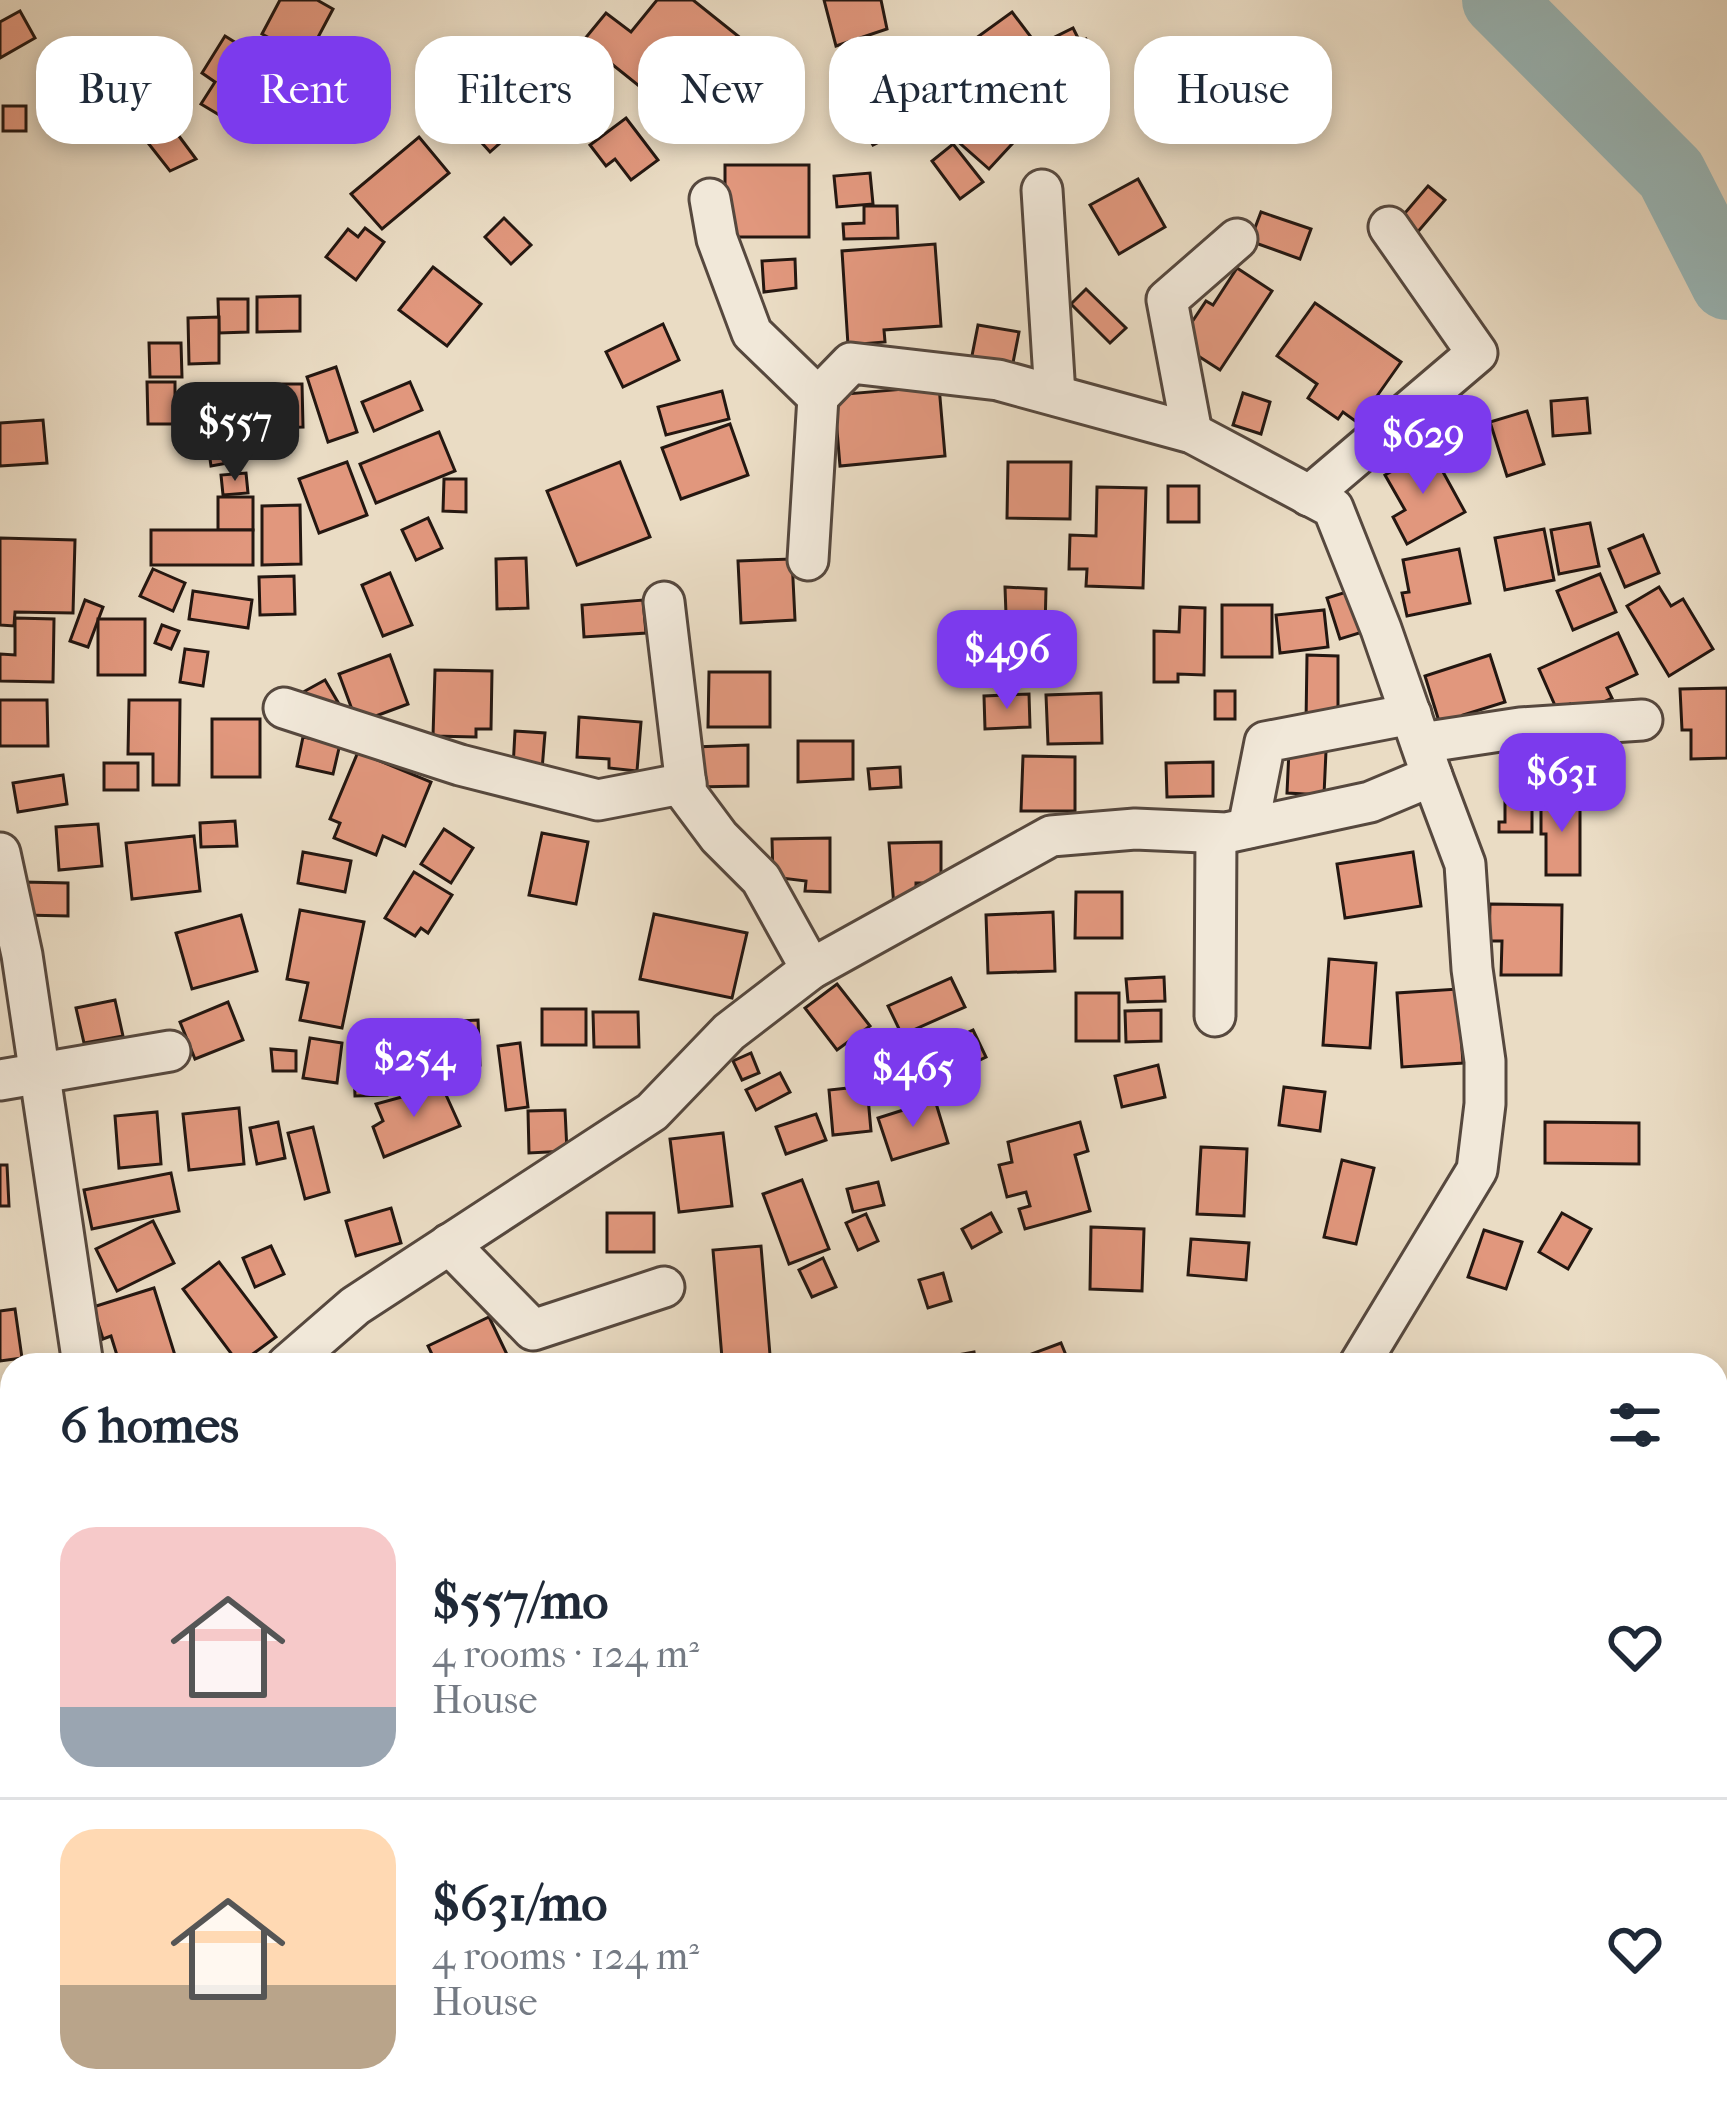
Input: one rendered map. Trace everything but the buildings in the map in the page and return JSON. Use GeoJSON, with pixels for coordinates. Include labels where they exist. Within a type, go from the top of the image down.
{"type":"FeatureCollection","features":[{"type":"Feature","properties":{"kind":"street"},"geometry":{"type":"LineString","coordinates":[[1042,190],[1054,395]]}},
{"type":"Feature","properties":{"kind":"street"},"geometry":{"type":"LineString","coordinates":[[710,199],[717,239],[752,333],[818,397]]}},
{"type":"Feature","properties":{"kind":"street"},"geometry":{"type":"LineString","coordinates":[[1310,496],[1477,353],[1389,227]]}},
{"type":"Feature","properties":{"kind":"street"},"geometry":{"type":"LineString","coordinates":[[1192,433],[1167,300],[1237,239]]}},
{"type":"Feature","properties":{"kind":"street"},"geometry":{"type":"LineString","coordinates":[[808,560],[818,397],[851,363],[998,380],[1192,433],[1333,508],[1465,864],[1472,969],[1485,1061],[1477,1170],[1366,1353]]}},
{"type":"Feature","properties":{"kind":"street"},"geometry":{"type":"LineString","coordinates":[[664,602],[687,794],[760,880],[811,969]]}},
{"type":"Feature","properties":{"kind":"street"},"geometry":{"type":"LineString","coordinates":[[284,708],[460,765],[598,800],[686,783]]}},
{"type":"Feature","properties":{"kind":"street"},"geometry":{"type":"LineString","coordinates":[[1215,1016],[1232,830],[1265,742],[1422,744],[1520,728],[1642,720]]}},
{"type":"Feature","properties":{"kind":"street"},"geometry":{"type":"LineString","coordinates":[[301,1353],[355,1306],[652,1112],[729,1031],[811,969],[1052,836],[1135,829],[1232,830],[1370,802],[1422,744]]}},
{"type":"Feature","properties":{"kind":"street"},"geometry":{"type":"LineString","coordinates":[[0,853],[11,888],[20,1077],[80,1353]]}},
{"type":"Feature","properties":{"kind":"street"},"geometry":{"type":"LineString","coordinates":[[20,1077],[170,1052]]}},
{"type":"Feature","properties":{"kind":"street"},"geometry":{"type":"LineString","coordinates":[[449,1244],[532,1330],[664,1287]]}},
{"type":"Feature","properties":{"kind":"waterway"},"geometry":{"type":"LineString","coordinates":[[1498,0],[1671,174],[1727,284]]}}]}
